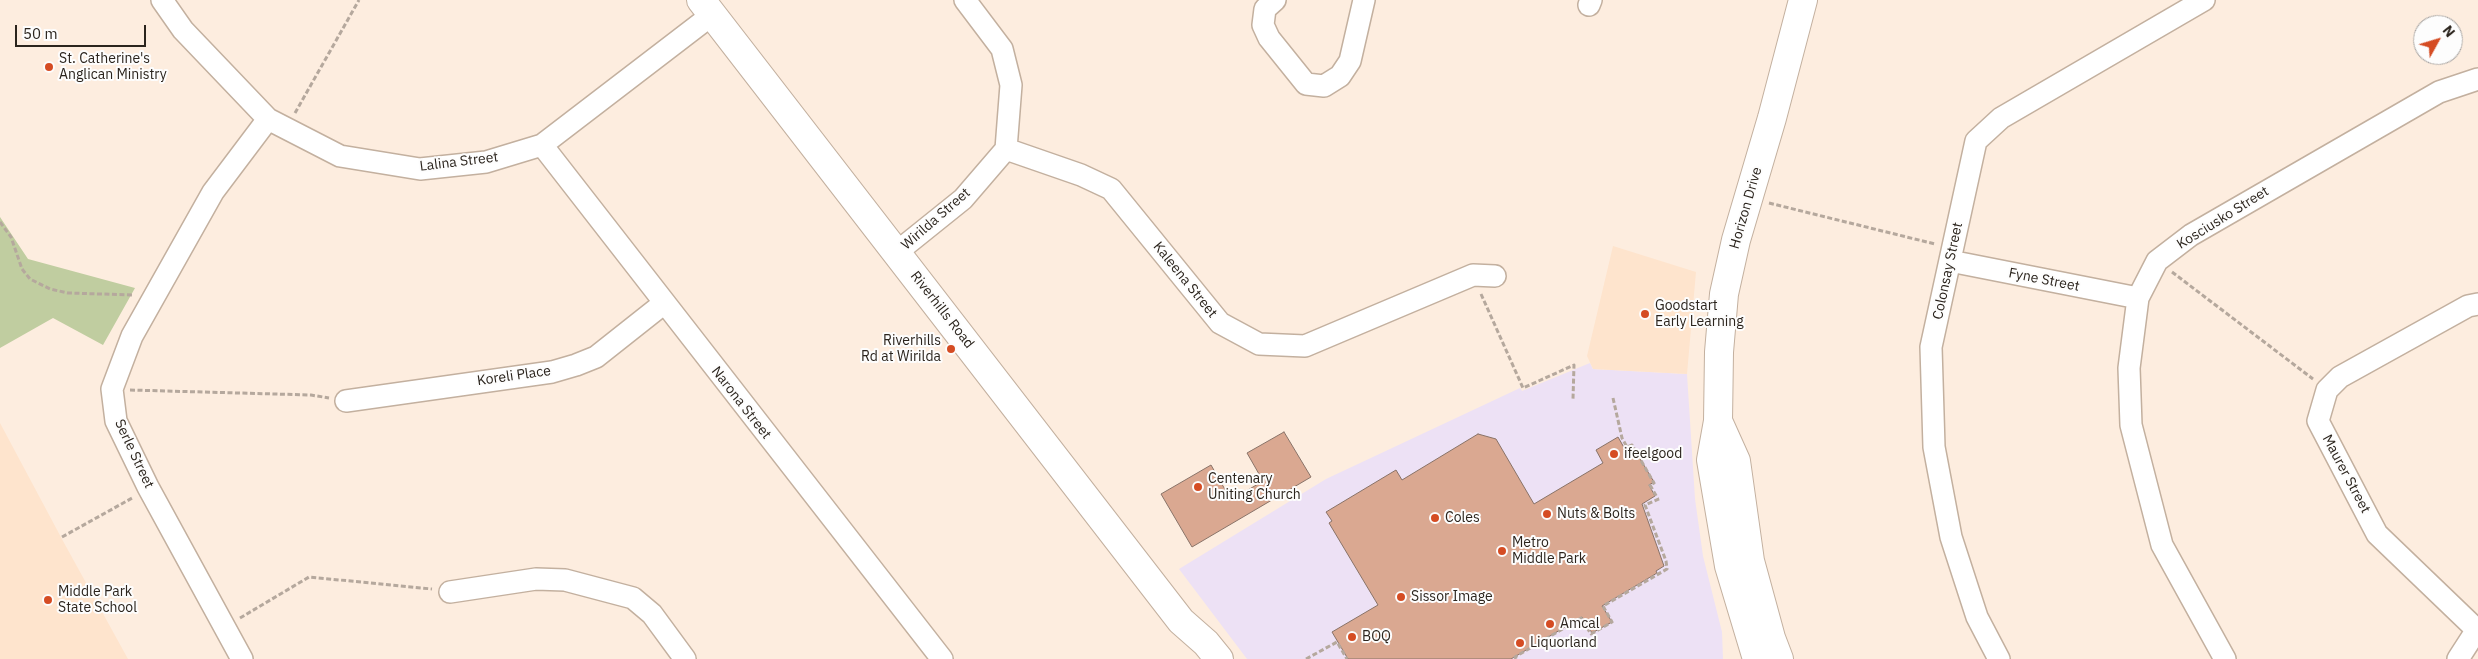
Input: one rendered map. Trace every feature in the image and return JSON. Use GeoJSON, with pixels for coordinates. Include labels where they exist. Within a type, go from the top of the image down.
{"type":"FeatureCollection","features":[{"type":"Feature","properties":{"kind":"street","name":"Lalina Street"},"geometry":{"type":"LineString","coordinates":[[162,0],[184,30],[277,124],[340,156],[420,169],[486,162],[542,145],[707,7]]}},
{"type":"Feature","properties":{"kind":"street"},"geometry":{"type":"LineString","coordinates":[[965,0],[1002,49],[1011,85],[1006,149]]}},
{"type":"Feature","properties":{"kind":"street"},"geometry":{"type":"LineString","coordinates":[[1275,0],[1265,8],[1263,25],[1268,38],[1306,84],[1324,86],[1340,76],[1350,61],[1364,0]]}},
{"type":"Feature","properties":{"kind":"street","name":"Horizon Drive"},"geometry":{"type":"LineString","coordinates":[[1760,657],[1728,566],[1711,460],[1718,421],[1718,352],[1724,294],[1736,240],[1803,0]]}},
{"type":"Feature","properties":{"kind":"street","name":"Colonsay Street"},"geometry":{"type":"LineString","coordinates":[[1999,659],[1977,617],[1951,537],[1934,447],[1931,346],[1976,142],[2001,118],[2204,0]]}},
{"type":"Feature","properties":{"kind":"street","name":"Riverhills Road"},"geometry":{"type":"LineString","coordinates":[[707,7],[1181,621],[1206,643],[1219,659]]}},
{"type":"Feature","properties":{"kind":"street","name":"Kosciusko Street"},"geometry":{"type":"LineString","coordinates":[[2225,659],[2162,545],[2131,425],[2129,368],[2138,298],[2157,262],[2191,235],[2439,92],[2478,79]]}},
{"type":"Feature","properties":{"kind":"street","name":"Serle Street"},"geometry":{"type":"LineString","coordinates":[[242,659],[148,487],[116,421],[112,389],[132,336],[213,192],[277,124]]}},
{"type":"Feature","properties":{"kind":"street","name":"Narona Street"},"geometry":{"type":"LineString","coordinates":[[542,145],[663,304],[942,659]]}},
{"type":"Feature","properties":{"kind":"street","name":"Wirilda Street"},"geometry":{"type":"LineString","coordinates":[[898,252],[964,199],[1006,149]]}},
{"type":"Feature","properties":{"kind":"street","name":"Kaleena Street"},"geometry":{"type":"LineString","coordinates":[[1006,149],[1081,175],[1111,189],[1220,323],[1259,344],[1305,346],[1473,275],[1495,276]]}},
{"type":"Feature","properties":{"kind":"street","name":"Fyne Street"},"geometry":{"type":"LineString","coordinates":[[1951,255],[2138,298]]}},
{"type":"Feature","properties":{"kind":"street","name":"Koreli Place"},"geometry":{"type":"LineString","coordinates":[[346,400],[552,372],[576,365],[596,357],[663,304]]}},
{"type":"Feature","properties":{"kind":"street"},"geometry":{"type":"LineString","coordinates":[[2327,390],[2340,377],[2468,306],[2478,304]]}},
{"type":"Feature","properties":{"kind":"street","name":"Maurer Street"},"geometry":{"type":"LineString","coordinates":[[2327,390],[2318,421],[2377,534],[2477,629]]}},
{"type":"Feature","properties":{"kind":"street"},"geometry":{"type":"LineString","coordinates":[[450,592],[536,579],[565,580],[633,598],[652,614],[685,659]]}},
{"type":"Feature","properties":{"kind":"street","name":"Riverhills Road"},"geometry":{"type":"LineString","coordinates":[[1181,621],[1198,659]]}},
{"type":"Feature","properties":{"kind":"street"},"geometry":{"type":"LineString","coordinates":[[2458,659],[2477,629]]}},
{"type":"Feature","properties":{"kind":"path"},"geometry":{"type":"LineString","coordinates":[[277,124],[359,0]]}},
{"type":"Feature","properties":{"kind":"path"},"geometry":{"type":"LineString","coordinates":[[1749,199],[1951,255]]}},
{"type":"Feature","properties":{"kind":"path"},"geometry":{"type":"LineString","coordinates":[[0,222],[11,237],[22,269],[30,279],[50,289],[68,293],[153,298]]}},
{"type":"Feature","properties":{"kind":"path"},"geometry":{"type":"LineString","coordinates":[[2157,262],[2327,390]]}},
{"type":"Feature","properties":{"kind":"path"},"geometry":{"type":"LineString","coordinates":[[1473,275],[1523,388],[1574,365],[1573,398]]}},
{"type":"Feature","properties":{"kind":"path"},"geometry":{"type":"LineString","coordinates":[[112,389],[311,395],[346,400]]}},
{"type":"Feature","properties":{"kind":"path"},"geometry":{"type":"LineString","coordinates":[[1516,659],[1515,657],[1581,618],[1591,634],[1612,622],[1603,606],[1667,569],[1666,561],[1645,506],[1659,498],[1650,485],[1654,483],[1632,445],[1627,448],[1622,438],[1613,398]]}},
{"type":"Feature","properties":{"kind":"path"},"geometry":{"type":"LineString","coordinates":[[62,537],[148,487]]}},
{"type":"Feature","properties":{"kind":"path"},"geometry":{"type":"LineString","coordinates":[[225,628],[309,577],[450,592]]}},
{"type":"Feature","properties":{"kind":"path"},"geometry":{"type":"LineString","coordinates":[[1306,659],[1337,642],[1348,659]]}},
{"type":"Feature","properties":{"kind":"shaded area","name":"Goodstart Early Learning"},"geometry":{"type":"Polygon","coordinates":[[[1613,246],[1696,272],[1687,374],[1593,369],[1587,356],[1613,246]]]}},
{"type":"Feature","properties":{"kind":"shaded area"},"geometry":{"type":"Polygon","coordinates":[[[1590,363],[1593,369],[1687,374],[1695,499],[1703,556],[1722,632],[1723,659],[1247,659],[1179,569],[1326,479],[1520,388],[1522,391],[1590,363]]]}},
{"type":"Feature","properties":{"kind":"shaded area","name":"Middle Park State School"},"geometry":{"type":"Polygon","coordinates":[[[0,423],[63,541],[128,659],[0,659],[0,423]]]}},
{"type":"Feature","properties":{"kind":"green space"},"geometry":{"type":"Polygon","coordinates":[[[0,217],[28,259],[135,288],[103,345],[53,318],[0,348],[0,217]]]}},
{"type":"Feature","properties":{"kind":"building","name":"Centenary Uniting Church"},"geometry":{"type":"Polygon","coordinates":[[[1284,432],[1311,477],[1192,547],[1161,494],[1211,465],[1231,500],[1263,481],[1247,453],[1284,432]]]}},
{"type":"Feature","properties":{"kind":"building","name":"Metro Middle Park"},"geometry":{"type":"Polygon","coordinates":[[[1478,434],[1496,439],[1534,504],[1603,463],[1596,450],[1618,437],[1626,451],[1633,447],[1654,482],[1649,485],[1655,496],[1642,504],[1664,566],[1656,571],[1657,573],[1602,606],[1612,622],[1592,633],[1582,617],[1511,659],[1348,659],[1332,632],[1378,605],[1329,523],[1332,521],[1326,512],[1396,470],[1402,480],[1478,434]]]}},
{"type":"Feature","properties":{"kind":"place","name":"St. Catherine's Anglican Ministry"},"geometry":{"type":"Point","coordinates":[49,67]}},
{"type":"Feature","properties":{"kind":"place","name":"Goodstart Early Learning"},"geometry":{"type":"Point","coordinates":[1645,314]}},
{"type":"Feature","properties":{"kind":"place","name":"Riverhills Rd at Wirilda"},"geometry":{"type":"Point","coordinates":[951,349]}},
{"type":"Feature","properties":{"kind":"place","name":"ifeelgood"},"geometry":{"type":"Point","coordinates":[1614,454]}},
{"type":"Feature","properties":{"kind":"place","name":"Centenary Uniting Church"},"geometry":{"type":"Point","coordinates":[1198,487]}},
{"type":"Feature","properties":{"kind":"place","name":"Nuts & Bolts"},"geometry":{"type":"Point","coordinates":[1547,514]}},
{"type":"Feature","properties":{"kind":"place","name":"Coles"},"geometry":{"type":"Point","coordinates":[1435,518]}},
{"type":"Feature","properties":{"kind":"place","name":"Metro Middle Park"},"geometry":{"type":"Point","coordinates":[1502,551]}},
{"type":"Feature","properties":{"kind":"place","name":"Sissor Image"},"geometry":{"type":"Point","coordinates":[1401,597]}},
{"type":"Feature","properties":{"kind":"place","name":"Middle Park State School"},"geometry":{"type":"Point","coordinates":[48,600]}},
{"type":"Feature","properties":{"kind":"place","name":"Amcal"},"geometry":{"type":"Point","coordinates":[1550,624]}},
{"type":"Feature","properties":{"kind":"place","name":"BOQ"},"geometry":{"type":"Point","coordinates":[1352,637]}},
{"type":"Feature","properties":{"kind":"place","name":"Liquorland"},"geometry":{"type":"Point","coordinates":[1520,643]}}]}
